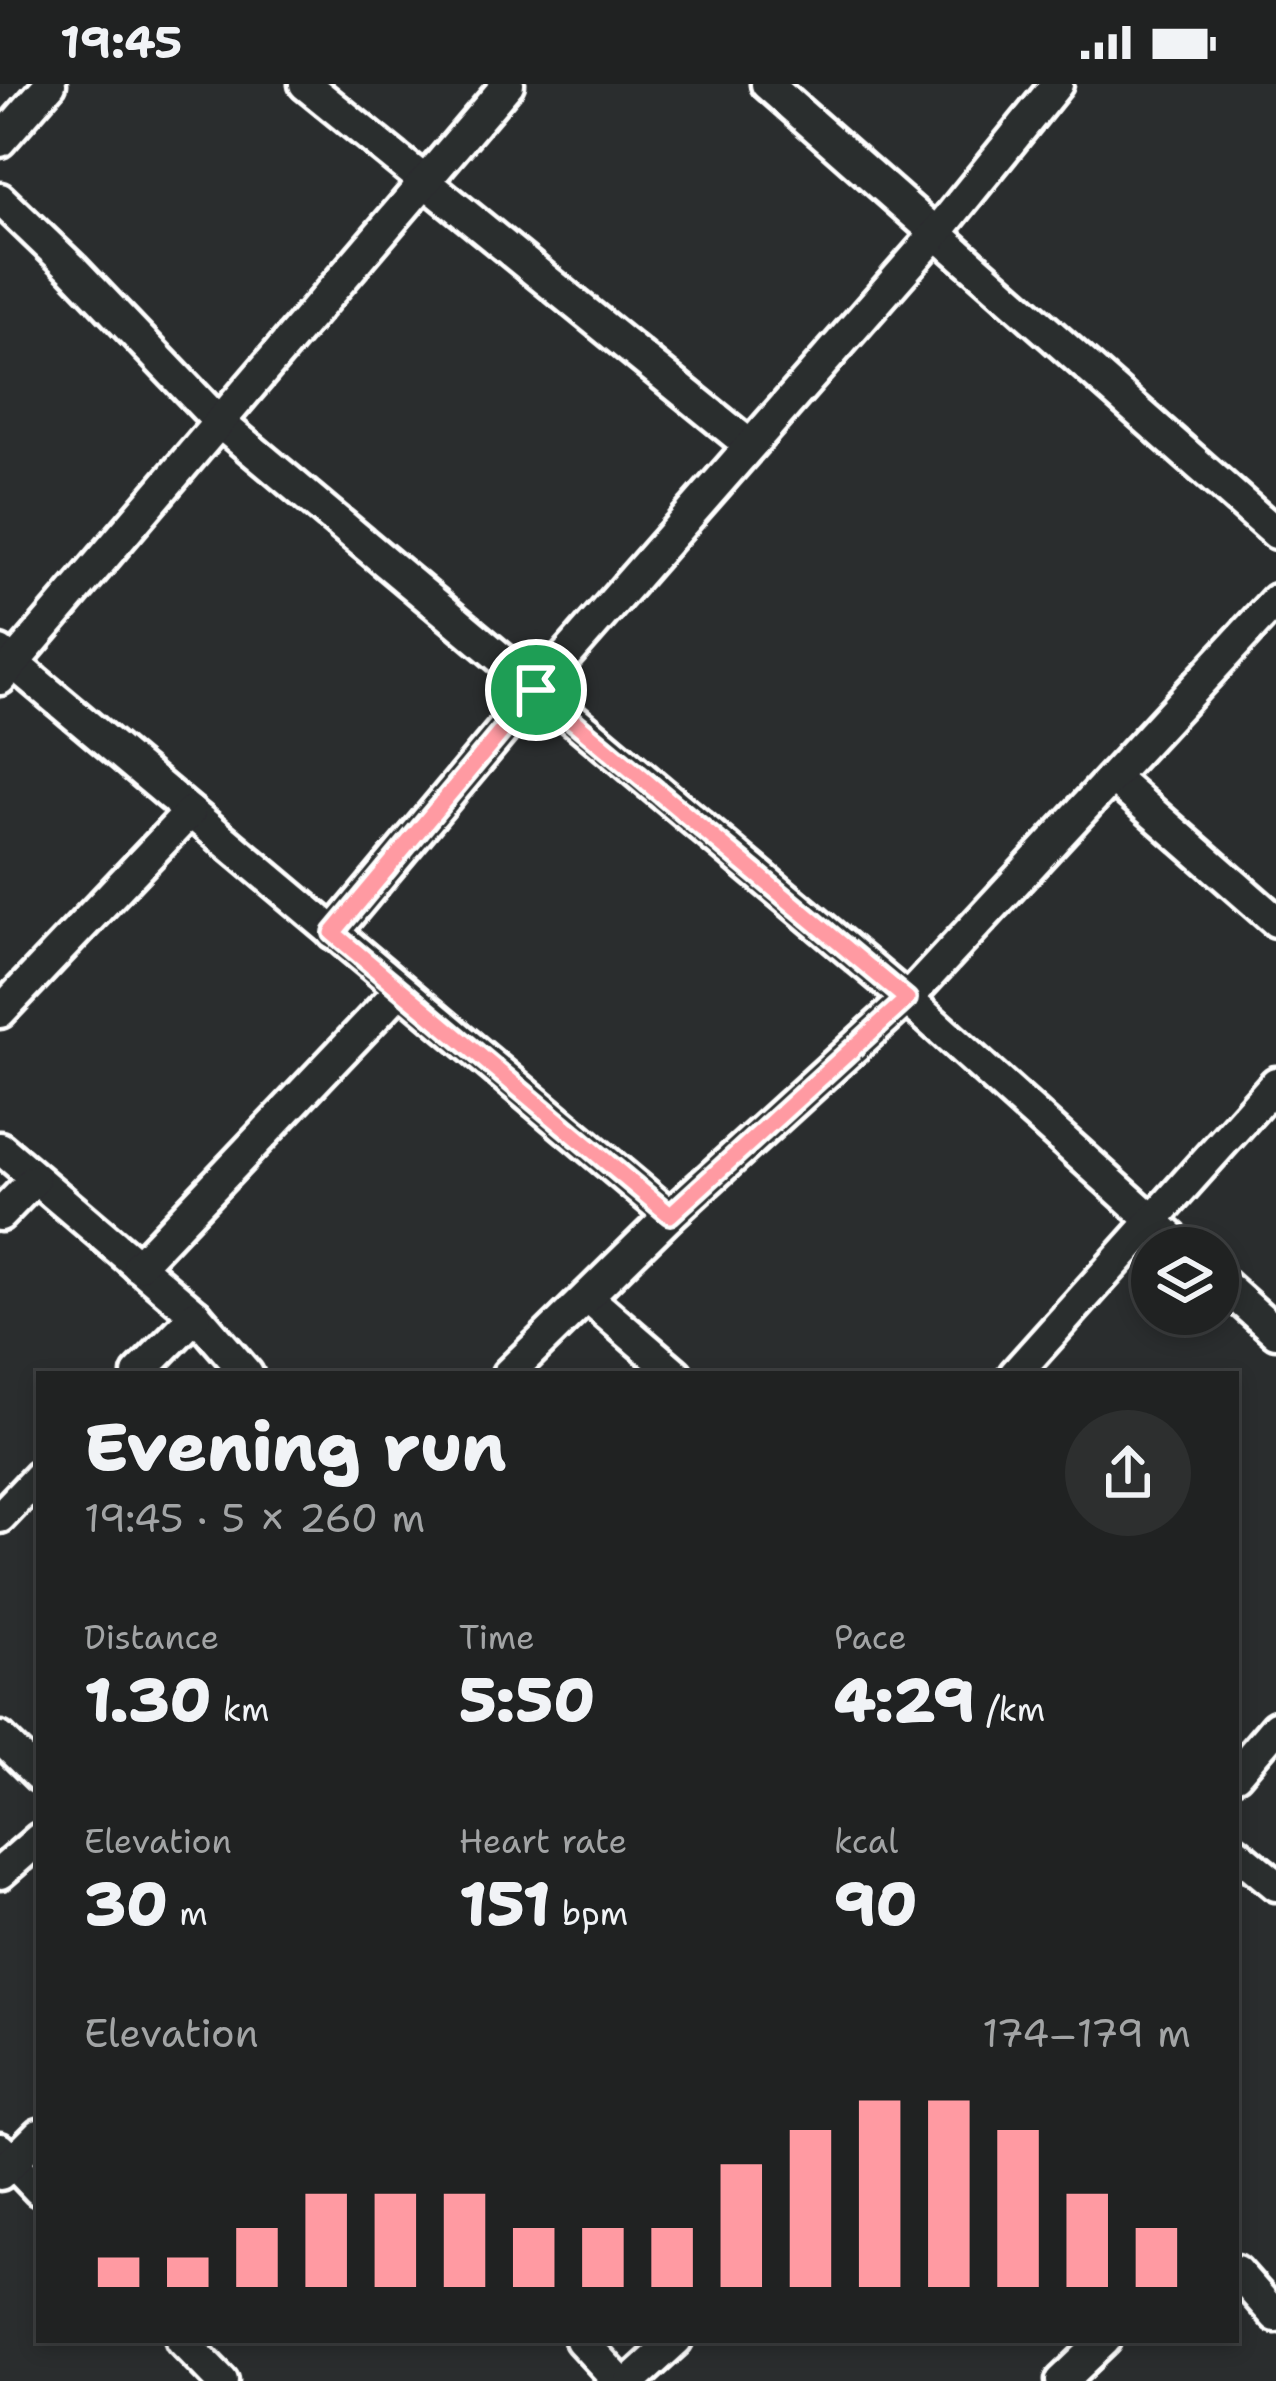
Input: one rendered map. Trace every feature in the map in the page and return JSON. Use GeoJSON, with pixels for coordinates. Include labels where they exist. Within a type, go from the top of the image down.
{"type":"FeatureCollection","features":[{"type":"Feature","properties":{"kind":"street"},"geometry":{"type":"LineString","coordinates":[[0,142],[50,84]]}},
{"type":"Feature","properties":{"kind":"street"},"geometry":{"type":"LineString","coordinates":[[305,84],[748,444]]}},
{"type":"Feature","properties":{"kind":"street"},"geometry":{"type":"LineString","coordinates":[[508,84],[220,423],[4,665],[190,812],[670,1215]]}},
{"type":"Feature","properties":{"kind":"street"},"geometry":{"type":"LineString","coordinates":[[333,933],[748,444],[934,236],[1057,84]]}},
{"type":"Feature","properties":{"kind":"street"},"geometry":{"type":"LineString","coordinates":[[776,87],[934,236],[1276,533]]}},
{"type":"Feature","properties":{"kind":"street"},"geometry":{"type":"LineString","coordinates":[[0,199],[74,268],[220,423],[907,999],[1160,1227]]}},
{"type":"Feature","properties":{"kind":"street"},"geometry":{"type":"LineString","coordinates":[[511,1371],[670,1215],[907,999],[1276,600]]}},
{"type":"Feature","properties":{"kind":"street"},"geometry":{"type":"LineString","coordinates":[[1114,779],[1276,921]]}},
{"type":"Feature","properties":{"kind":"street"},"geometry":{"type":"LineString","coordinates":[[0,1012],[190,812]]}},
{"type":"Feature","properties":{"kind":"street"},"geometry":{"type":"LineString","coordinates":[[138,1266],[400,990]]}},
{"type":"Feature","properties":{"kind":"street"},"geometry":{"type":"LineString","coordinates":[[1018,1371],[1276,1083]]}},
{"type":"Feature","properties":{"kind":"street"},"geometry":{"type":"LineString","coordinates":[[0,1148],[196,1315],[244,1371]]}},
{"type":"Feature","properties":{"kind":"street"},"geometry":{"type":"LineString","coordinates":[[0,1215],[34,1180]]}},
{"type":"Feature","properties":{"kind":"street"},"geometry":{"type":"LineString","coordinates":[[586,1297],[672,1371]]}},
{"type":"Feature","properties":{"kind":"street"},"geometry":{"type":"LineString","coordinates":[[1239,1299],[1276,1332]]}},
{"type":"Feature","properties":{"kind":"street"},"geometry":{"type":"LineString","coordinates":[[141,1371],[196,1315]]}},
{"type":"Feature","properties":{"kind":"street"},"geometry":{"type":"LineString","coordinates":[[0,1516],[36,1479]]}},
{"type":"Feature","properties":{"kind":"street"},"geometry":{"type":"LineString","coordinates":[[1239,1770],[1276,1727]]}},
{"type":"Feature","properties":{"kind":"street"},"geometry":{"type":"LineString","coordinates":[[0,1738],[36,1773]]}},
{"type":"Feature","properties":{"kind":"street"},"geometry":{"type":"LineString","coordinates":[[0,1874],[36,1842]]}},
{"type":"Feature","properties":{"kind":"street"},"geometry":{"type":"LineString","coordinates":[[1239,1854],[1276,1885]]}},
{"type":"Feature","properties":{"kind":"street"},"geometry":{"type":"LineString","coordinates":[[36,2137],[4,2162],[36,2188]]}},
{"type":"Feature","properties":{"kind":"street"},"geometry":{"type":"LineString","coordinates":[[1239,2274],[1276,2316]]}},
{"type":"Feature","properties":{"kind":"street"},"geometry":{"type":"LineString","coordinates":[[185,2343],[221,2381]]}},
{"type":"Feature","properties":{"kind":"street"},"geometry":{"type":"LineString","coordinates":[[584,2343],[619,2381]]}},
{"type":"Feature","properties":{"kind":"street"},"geometry":{"type":"LineString","coordinates":[[632,2381],[673,2343]]}},
{"type":"Feature","properties":{"kind":"street"},"geometry":{"type":"LineString","coordinates":[[1062,2381],[1102,2343]]}},
{"type":"Feature","properties":{"kind":"route"},"geometry":{"type":"LineString","coordinates":[[536,690],[907,999],[670,1215],[333,933],[536,690]]}}]}
